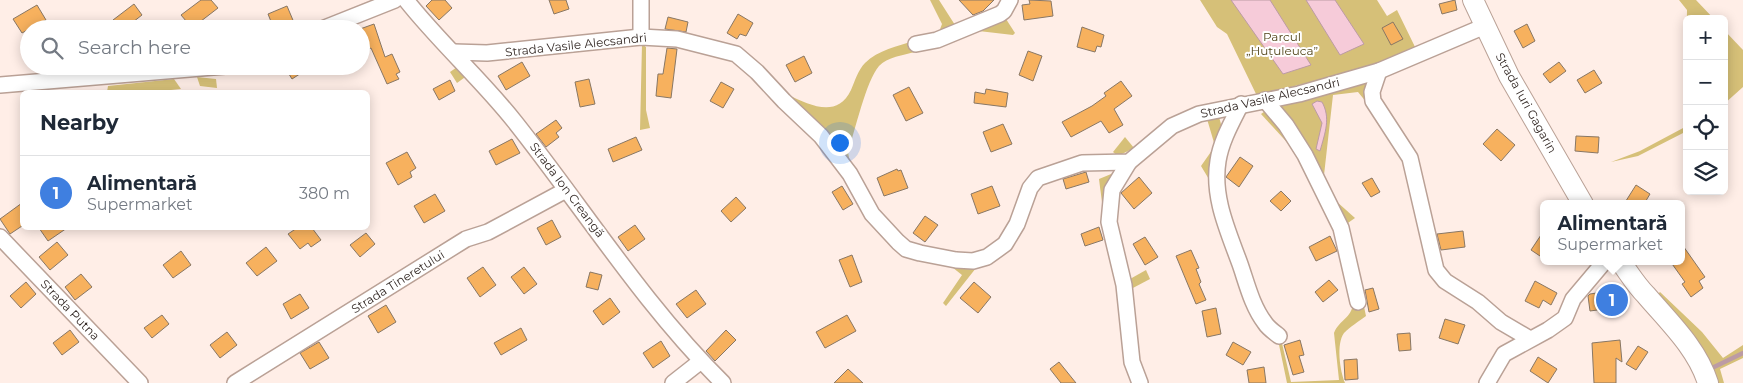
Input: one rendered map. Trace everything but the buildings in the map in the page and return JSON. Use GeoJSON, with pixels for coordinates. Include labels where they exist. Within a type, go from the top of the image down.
{"type":"FeatureCollection","features":[{"type":"Feature","properties":{"kind":"main road","name":"Strada Iuri Gagarin"},"geometry":{"type":"LineString","coordinates":[[1473,0],[1509,76],[1581,200]]}},
{"type":"Feature","properties":{"kind":"main road"},"geometry":{"type":"LineString","coordinates":[[1623,265],[1644,294],[1687,343],[1702,368],[1708,383]]}},
{"type":"Feature","properties":{"kind":"street"},"geometry":{"type":"LineString","coordinates":[[345,20],[395,0]]}},
{"type":"Feature","properties":{"kind":"street","name":"Strada Ion Creangă"},"geometry":{"type":"LineString","coordinates":[[406,0],[478,77],[517,124],[566,190],[701,361],[724,383]]}},
{"type":"Feature","properties":{"kind":"street"},"geometry":{"type":"LineString","coordinates":[[641,0],[641,37]]}},
{"type":"Feature","properties":{"kind":"street"},"geometry":{"type":"LineString","coordinates":[[916,44],[937,40],[1000,14],[1004,11],[1010,0]]}},
{"type":"Feature","properties":{"kind":"street","name":"Strada Vasile Alecsandri"},"geometry":{"type":"LineString","coordinates":[[454,52],[487,54],[641,37],[677,39],[726,50],[746,61],[821,136],[850,174],[872,214],[906,249],[920,254],[973,261],[987,256],[1005,244],[1012,235],[1030,188],[1038,178],[1082,164],[1130,162],[1172,126],[1199,114],[1241,104],[1299,94],[1379,71],[1485,26]]}},
{"type":"Feature","properties":{"kind":"street"},"geometry":{"type":"LineString","coordinates":[[478,77],[487,54]]}},
{"type":"Feature","properties":{"kind":"street"},"geometry":{"type":"LineString","coordinates":[[1379,71],[1372,92],[1373,101],[1410,158],[1436,270],[1445,281],[1478,302],[1500,322],[1530,339]]}},
{"type":"Feature","properties":{"kind":"street"},"geometry":{"type":"LineString","coordinates":[[0,85],[118,75]]}},
{"type":"Feature","properties":{"kind":"street"},"geometry":{"type":"LineString","coordinates":[[1265,100],[1305,155],[1342,228],[1358,302]]}},
{"type":"Feature","properties":{"kind":"street"},"geometry":{"type":"LineString","coordinates":[[1241,104],[1223,143],[1218,159],[1216,174],[1219,198],[1228,234],[1252,301],[1265,324],[1279,336]]}},
{"type":"Feature","properties":{"kind":"street"},"geometry":{"type":"LineString","coordinates":[[1130,162],[1112,190],[1109,222],[1124,285],[1132,362],[1140,383]]}},
{"type":"Feature","properties":{"kind":"street","name":"Strada Tineretului"},"geometry":{"type":"LineString","coordinates":[[235,383],[466,239],[488,232],[566,190]]}},
{"type":"Feature","properties":{"kind":"street","name":"Strada Putna"},"geometry":{"type":"LineString","coordinates":[[0,237],[140,383]]}},
{"type":"Feature","properties":{"kind":"street"},"geometry":{"type":"LineString","coordinates":[[1488,383],[1504,354],[1548,330],[1565,318],[1573,299],[1601,265]]}},
{"type":"Feature","properties":{"kind":"street"},"geometry":{"type":"LineString","coordinates":[[673,383],[701,361]]}},
{"type":"Feature","properties":{"kind":"green space"},"geometry":{"type":"Polygon","coordinates":[[[930,0],[939,0],[955,25],[939,32],[942,24],[930,0]]]}},
{"type":"Feature","properties":{"kind":"green space","name":"Parcul „Huțuleuca”"},"geometry":{"type":"Polygon","coordinates":[[[1200,0],[1377,0],[1387,16],[1397,10],[1416,49],[1371,66],[1257,96],[1227,34],[1217,27],[1200,0]]]}},
{"type":"Feature","properties":{"kind":"green space"},"geometry":{"type":"Polygon","coordinates":[[[1679,0],[1696,0],[1710,15],[1687,15],[1687,10],[1679,0]]]}},
{"type":"Feature","properties":{"kind":"green space"},"geometry":{"type":"Polygon","coordinates":[[[1006,19],[1015,33],[1013,35],[970,30],[1006,19]]]}},
{"type":"Feature","properties":{"kind":"green space"},"geometry":{"type":"Polygon","coordinates":[[[1728,34],[1743,50],[1743,87],[1728,100],[1728,34]]]}},
{"type":"Feature","properties":{"kind":"green space"},"geometry":{"type":"Polygon","coordinates":[[[914,41],[915,52],[886,60],[874,73],[865,94],[848,152],[850,163],[788,95],[805,103],[823,107],[831,107],[838,104],[845,99],[851,90],[860,69],[865,63],[888,49],[914,41]]]}},
{"type":"Feature","properties":{"kind":"green space"},"geometry":{"type":"Polygon","coordinates":[[[642,44],[646,47],[646,110],[650,128],[640,130],[642,44]]]}},
{"type":"Feature","properties":{"kind":"green space"},"geometry":{"type":"Polygon","coordinates":[[[460,65],[468,75],[457,83],[450,72],[460,65]]]}},
{"type":"Feature","properties":{"kind":"green space"},"geometry":{"type":"Polygon","coordinates":[[[197,77],[216,79],[217,88],[200,86],[197,77]]]}},
{"type":"Feature","properties":{"kind":"green space"},"geometry":{"type":"Polygon","coordinates":[[[1369,78],[1367,103],[1358,92],[1333,95],[1323,184],[1275,104],[1369,78]]]}},
{"type":"Feature","properties":{"kind":"green space"},"geometry":{"type":"Polygon","coordinates":[[[174,79],[181,89],[107,90],[108,86],[174,79]]]}},
{"type":"Feature","properties":{"kind":"green space"},"geometry":{"type":"Polygon","coordinates":[[[1268,109],[1294,150],[1261,114],[1268,109]]]}},
{"type":"Feature","properties":{"kind":"green space"},"geometry":{"type":"Polygon","coordinates":[[[1218,116],[1222,131],[1210,181],[1201,166],[1215,146],[1207,119],[1218,116]]]}},
{"type":"Feature","properties":{"kind":"green space"},"geometry":{"type":"Polygon","coordinates":[[[1683,128],[1683,133],[1638,156],[1611,162],[1640,151],[1683,128]]]}},
{"type":"Feature","properties":{"kind":"green space"},"geometry":{"type":"Polygon","coordinates":[[[1125,137],[1134,148],[1118,156],[1113,152],[1125,137]]]}},
{"type":"Feature","properties":{"kind":"green space"},"geometry":{"type":"Polygon","coordinates":[[[1116,172],[1105,226],[1099,179],[1116,172]]]}},
{"type":"Feature","properties":{"kind":"green space"},"geometry":{"type":"Polygon","coordinates":[[[1327,193],[1355,218],[1345,225],[1327,193]]]}},
{"type":"Feature","properties":{"kind":"green space"},"geometry":{"type":"Polygon","coordinates":[[[947,263],[976,268],[946,306],[943,303],[962,275],[947,263]]]}},
{"type":"Feature","properties":{"kind":"green space"},"geometry":{"type":"Polygon","coordinates":[[[1146,270],[1150,279],[1131,289],[1130,279],[1146,270]]]}},
{"type":"Feature","properties":{"kind":"green space"},"geometry":{"type":"Polygon","coordinates":[[[1660,292],[1702,332],[1723,358],[1743,345],[1743,358],[1720,369],[1724,383],[1716,383],[1700,346],[1676,316],[1656,296],[1660,292]]]}},
{"type":"Feature","properties":{"kind":"green space"},"geometry":{"type":"Polygon","coordinates":[[[1363,302],[1366,316],[1344,333],[1340,344],[1340,365],[1345,383],[1287,383],[1278,340],[1281,339],[1291,382],[1339,380],[1334,333],[1348,316],[1353,303],[1363,302]]]}},
{"type":"Feature","properties":{"kind":"shaded area"},"geometry":{"type":"Polygon","coordinates":[[[1231,0],[1270,0],[1311,65],[1283,74],[1231,0]]]}},
{"type":"Feature","properties":{"kind":"shaded area"},"geometry":{"type":"Polygon","coordinates":[[[1306,0],[1335,0],[1364,44],[1340,55],[1306,0]]]}},
{"type":"Feature","properties":{"kind":"shaded area"},"geometry":{"type":"Polygon","coordinates":[[[1317,101],[1322,102],[1327,120],[1320,151],[1316,149],[1322,123],[1312,104],[1317,101]]]}},
{"type":"Feature","properties":{"kind":"waterway"},"geometry":{"type":"LineString","coordinates":[[1712,368],[1743,353]]}},
{"type":"Feature","properties":{"kind":"place","name":"Alimentară"},"geometry":{"type":"Point","coordinates":[1612,300]}}]}
